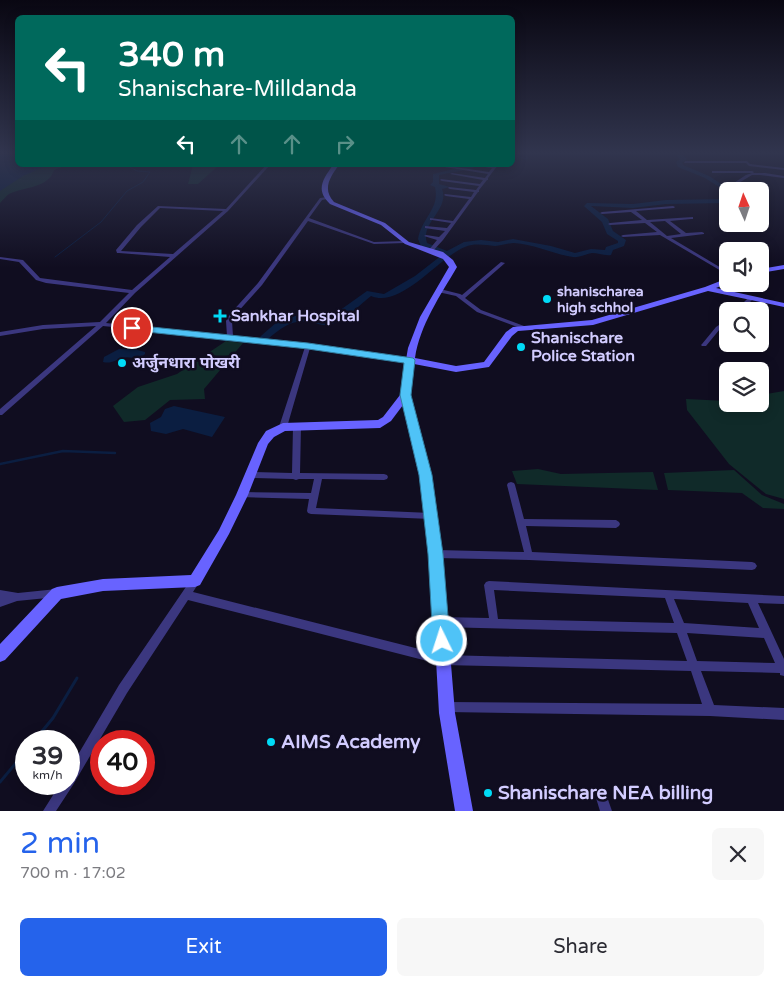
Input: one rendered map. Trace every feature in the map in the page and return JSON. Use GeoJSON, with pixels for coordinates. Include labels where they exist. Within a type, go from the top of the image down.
{"type":"FeatureCollection","features":[{"type":"Feature","properties":{"kind":"street"},"geometry":{"type":"LineString","coordinates":[[0,414],[102,324],[133,292],[227,210],[244,192]]}},
{"type":"Feature","properties":{"kind":"street"},"geometry":{"type":"LineString","coordinates":[[324,192],[326,198],[332,202],[388,227],[405,242]]}},
{"type":"Feature","properties":{"kind":"street"},"geometry":{"type":"LineString","coordinates":[[432,249],[477,192]]}},
{"type":"Feature","properties":{"kind":"street"},"geometry":{"type":"LineString","coordinates":[[446,195],[472,198]]}},
{"type":"Feature","properties":{"kind":"street"},"geometry":{"type":"LineString","coordinates":[[230,338],[230,322],[233,314],[260,284],[321,199],[326,198]]}},
{"type":"Feature","properties":{"kind":"street"},"geometry":{"type":"LineString","coordinates":[[174,256],[119,252],[118,250],[159,207],[227,210]]}},
{"type":"Feature","properties":{"kind":"street"},"geometry":{"type":"LineString","coordinates":[[602,213],[673,208]]}},
{"type":"Feature","properties":{"kind":"street"},"geometry":{"type":"LineString","coordinates":[[633,210],[664,235],[719,269]]}},
{"type":"Feature","properties":{"kind":"street"},"geometry":{"type":"LineString","coordinates":[[610,224],[691,218]]}},
{"type":"Feature","properties":{"kind":"street"},"geometry":{"type":"LineString","coordinates":[[307,219],[374,243],[405,242],[432,249],[445,256],[453,264],[440,291],[424,317],[412,348],[405,395],[425,475],[431,516],[436,554],[447,707],[464,811]]}},
{"type":"Feature","properties":{"kind":"street"},"geometry":{"type":"LineString","coordinates":[[432,219],[454,222]]}},
{"type":"Feature","properties":{"kind":"street"},"geometry":{"type":"LineString","coordinates":[[666,220],[685,235]]}},
{"type":"Feature","properties":{"kind":"street"},"geometry":{"type":"LineString","coordinates":[[427,227],[448,230]]}},
{"type":"Feature","properties":{"kind":"street"},"geometry":{"type":"LineString","coordinates":[[623,236],[702,233]]}},
{"type":"Feature","properties":{"kind":"street"},"geometry":{"type":"LineString","coordinates":[[426,236],[442,238]]}},
{"type":"Feature","properties":{"kind":"street"},"geometry":{"type":"LineString","coordinates":[[0,258],[21,261],[38,279],[133,292]]}},
{"type":"Feature","properties":{"kind":"street"},"geometry":{"type":"LineString","coordinates":[[462,298],[503,263]]}},
{"type":"Feature","properties":{"kind":"street"},"geometry":{"type":"LineString","coordinates":[[769,270],[784,267]]}},
{"type":"Feature","properties":{"kind":"street"},"geometry":{"type":"LineString","coordinates":[[440,291],[454,294],[479,311],[522,327],[554,327],[593,322],[708,289],[719,284]]}},
{"type":"Feature","properties":{"kind":"street"},"geometry":{"type":"LineString","coordinates":[[708,289],[784,305]]}},
{"type":"Feature","properties":{"kind":"street"},"geometry":{"type":"LineString","coordinates":[[747,302],[751,298]]}},
{"type":"Feature","properties":{"kind":"street"},"geometry":{"type":"LineString","coordinates":[[0,334],[43,327],[102,324],[308,346],[410,360],[456,369],[490,363],[509,334],[522,327]]}},
{"type":"Feature","properties":{"kind":"street"},"geometry":{"type":"LineString","coordinates":[[704,345],[719,327]]}},
{"type":"Feature","properties":{"kind":"street"},"geometry":{"type":"LineString","coordinates":[[283,427],[308,346]]}},
{"type":"Feature","properties":{"kind":"street"},"geometry":{"type":"LineString","coordinates":[[80,762],[123,689],[212,555],[242,495],[262,443],[270,434],[283,427],[380,424],[387,419],[405,395]]}},
{"type":"Feature","properties":{"kind":"street"},"geometry":{"type":"LineString","coordinates":[[296,477],[297,428]]}},
{"type":"Feature","properties":{"kind":"street"},"geometry":{"type":"LineString","coordinates":[[249,475],[318,478],[384,477]]}},
{"type":"Feature","properties":{"kind":"street"},"geometry":{"type":"LineString","coordinates":[[318,478],[311,511],[431,516]]}},
{"type":"Feature","properties":{"kind":"street"},"geometry":{"type":"LineString","coordinates":[[511,486],[529,556]]}},
{"type":"Feature","properties":{"kind":"street"},"geometry":{"type":"LineString","coordinates":[[242,495],[314,496]]}},
{"type":"Feature","properties":{"kind":"street"},"geometry":{"type":"LineString","coordinates":[[520,522],[616,524]]}},
{"type":"Feature","properties":{"kind":"street"},"geometry":{"type":"LineString","coordinates":[[436,554],[529,556],[752,566]]}},
{"type":"Feature","properties":{"kind":"street"},"geometry":{"type":"LineString","coordinates":[[0,603],[18,597],[103,585],[195,581]]}},
{"type":"Feature","properties":{"kind":"street"},"geometry":{"type":"LineString","coordinates":[[494,623],[489,585],[784,600]]}},
{"type":"Feature","properties":{"kind":"street"},"geometry":{"type":"LineString","coordinates":[[0,654],[57,593]]}},
{"type":"Feature","properties":{"kind":"street"},"geometry":{"type":"LineString","coordinates":[[0,594],[18,597]]}},
{"type":"Feature","properties":{"kind":"street"},"geometry":{"type":"LineString","coordinates":[[668,594],[710,710]]}},
{"type":"Feature","properties":{"kind":"street"},"geometry":{"type":"LineString","coordinates":[[187,595],[443,660],[693,665],[783,670],[751,598]]}},
{"type":"Feature","properties":{"kind":"street"},"geometry":{"type":"LineString","coordinates":[[440,622],[766,632]]}},
{"type":"Feature","properties":{"kind":"street"},"geometry":{"type":"LineString","coordinates":[[447,707],[710,710],[784,714]]}},
{"type":"Feature","properties":{"kind":"street"},"geometry":{"type":"LineString","coordinates":[[49,811],[59,795]]}},
{"type":"Feature","properties":{"kind":"street"},"geometry":{"type":"LineString","coordinates":[[602,798],[606,811]]}},
{"type":"Feature","properties":{"kind":"green space"},"geometry":{"type":"Polygon","coordinates":[[[0,192],[16,192],[9,194],[0,203],[0,192]]]}},
{"type":"Feature","properties":{"kind":"green space"},"geometry":{"type":"Polygon","coordinates":[[[226,341],[243,343],[204,389],[205,399],[170,400],[145,420],[124,422],[113,406],[138,387],[177,374],[226,341]]]}},
{"type":"Feature","properties":{"kind":"green space"},"geometry":{"type":"Polygon","coordinates":[[[784,391],[784,499],[766,494],[729,464],[687,410],[686,399],[719,401],[719,412],[769,412],[769,394],[784,391]]]}},
{"type":"Feature","properties":{"kind":"green space"},"geometry":{"type":"Polygon","coordinates":[[[538,469],[561,474],[653,472],[658,490],[517,484],[512,471],[538,469]]]}},
{"type":"Feature","properties":{"kind":"green space"},"geometry":{"type":"Polygon","coordinates":[[[734,470],[762,495],[784,504],[784,509],[763,508],[742,493],[668,490],[664,473],[734,470]]]}},
{"type":"Feature","properties":{"kind":"water"},"geometry":{"type":"Polygon","coordinates":[[[119,349],[134,349],[145,352],[145,354],[139,358],[125,357],[111,362],[103,362],[104,357],[119,349]]]}},
{"type":"Feature","properties":{"kind":"water"},"geometry":{"type":"Polygon","coordinates":[[[174,406],[225,417],[212,437],[183,429],[166,434],[151,431],[150,423],[161,417],[165,409],[174,406]]]}},
{"type":"Feature","properties":{"kind":"waterway"},"geometry":{"type":"LineString","coordinates":[[55,257],[101,222],[126,192]]}},
{"type":"Feature","properties":{"kind":"waterway"},"geometry":{"type":"LineString","coordinates":[[440,192],[440,201],[427,222],[422,239],[424,244],[447,254]]}},
{"type":"Feature","properties":{"kind":"waterway"},"geometry":{"type":"LineString","coordinates":[[447,254],[464,244],[481,242],[498,244],[513,241],[551,248],[575,255],[591,251],[608,253],[609,249],[621,244],[622,240],[610,232],[605,221],[587,206],[589,204],[633,206],[666,202],[719,201]]}},
{"type":"Feature","properties":{"kind":"waterway"},"geometry":{"type":"LineString","coordinates":[[265,337],[280,324],[293,318],[307,318],[326,323],[344,314],[370,293],[380,297],[386,296],[418,278],[447,254]]}},
{"type":"Feature","properties":{"kind":"waterway"},"geometry":{"type":"LineString","coordinates":[[0,464],[63,451],[115,453]]}},
{"type":"Feature","properties":{"kind":"waterway"},"geometry":{"type":"LineString","coordinates":[[43,730],[53,718],[77,678]]}},
{"type":"Feature","properties":{"kind":"waterway"},"geometry":{"type":"LineString","coordinates":[[0,782],[15,764]]}},
{"type":"Feature","properties":{"kind":"place","name":"shanischarea high schhol"},"geometry":{"type":"Point","coordinates":[547,299]}},
{"type":"Feature","properties":{"kind":"place","name":"Sankhar Hospital"},"geometry":{"type":"Point","coordinates":[220,316]}},
{"type":"Feature","properties":{"kind":"place","name":"Shanischare Police Station"},"geometry":{"type":"Point","coordinates":[521,347]}},
{"type":"Feature","properties":{"kind":"place","name":"अर्जुनधारा पोखरी"},"geometry":{"type":"Point","coordinates":[122,363]}},
{"type":"Feature","properties":{"kind":"place","name":"AIMS Academy"},"geometry":{"type":"Point","coordinates":[271,742]}},
{"type":"Feature","properties":{"kind":"place","name":"Shanischare NEA billing"},"geometry":{"type":"Point","coordinates":[488,793]}},
{"type":"Feature","properties":{"kind":"route"},"geometry":{"type":"LineString","coordinates":[[132,328],[308,346],[410,360],[405,395],[425,475],[436,554],[442,641]]}}]}
